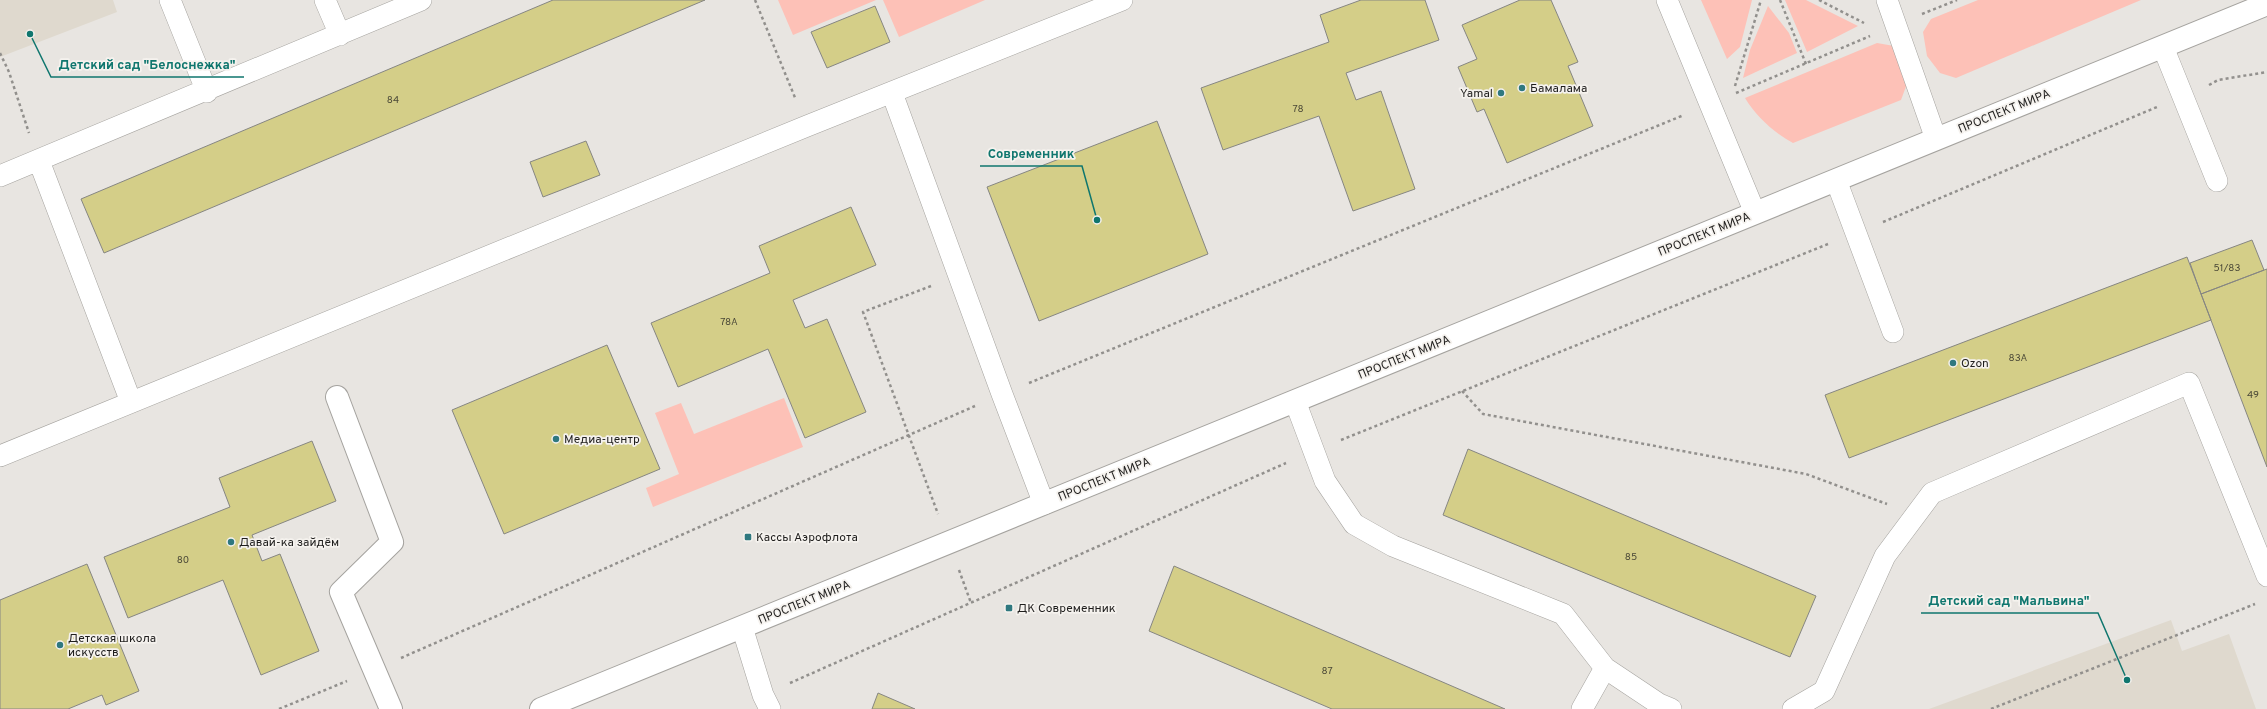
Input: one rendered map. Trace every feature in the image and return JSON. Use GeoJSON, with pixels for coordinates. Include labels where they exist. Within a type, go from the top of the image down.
{"type":"FeatureCollection","features":[{"type":"Feature","properties":{"kind":"main road","name":"ПРОСПЕКТ МИРА"},"geometry":{"type":"LineString","coordinates":[[541,709],[2267,4]]}},
{"type":"Feature","properties":{"kind":"main road"},"geometry":{"type":"LineString","coordinates":[[337,397],[392,542],[341,592],[391,709]]}},
{"type":"Feature","properties":{"kind":"lane"},"geometry":{"type":"LineString","coordinates":[[170,0],[207,92]]}},
{"type":"Feature","properties":{"kind":"lane"},"geometry":{"type":"LineString","coordinates":[[325,0],[340,35]]}},
{"type":"Feature","properties":{"kind":"lane"},"geometry":{"type":"LineString","coordinates":[[0,176],[207,92],[422,0]]}},
{"type":"Feature","properties":{"kind":"lane"},"geometry":{"type":"LineString","coordinates":[[0,456],[807,126],[1122,0]]}},
{"type":"Feature","properties":{"kind":"lane"},"geometry":{"type":"LineString","coordinates":[[1667,0],[1755,213]]}},
{"type":"Feature","properties":{"kind":"lane"},"geometry":{"type":"LineString","coordinates":[[1887,0],[1888,29],[1936,139]]}},
{"type":"Feature","properties":{"kind":"lane"},"geometry":{"type":"LineString","coordinates":[[2163,47],[2217,181]]}},
{"type":"Feature","properties":{"kind":"lane"},"geometry":{"type":"LineString","coordinates":[[892,93],[1002,394],[1044,504]]}},
{"type":"Feature","properties":{"kind":"lane"},"geometry":{"type":"LineString","coordinates":[[39,161],[131,402]]}},
{"type":"Feature","properties":{"kind":"lane"},"geometry":{"type":"LineString","coordinates":[[1836,180],[1894,332]]}},
{"type":"Feature","properties":{"kind":"lane"},"geometry":{"type":"LineString","coordinates":[[1793,709],[1824,691],[1885,556],[1932,493],[2189,384],[2267,576]]}},
{"type":"Feature","properties":{"kind":"lane"},"geometry":{"type":"LineString","coordinates":[[1295,401],[1325,480],[1354,524],[1393,546],[1563,614],[1605,668],[1659,704],[1671,709]]}},
{"type":"Feature","properties":{"kind":"lane"},"geometry":{"type":"LineString","coordinates":[[742,627],[766,702]]}},
{"type":"Feature","properties":{"kind":"lane"},"geometry":{"type":"LineString","coordinates":[[1582,709],[1605,668]]}},
{"type":"Feature","properties":{"kind":"path"},"geometry":{"type":"LineString","coordinates":[[755,0],[807,126]]}},
{"type":"Feature","properties":{"kind":"path"},"geometry":{"type":"LineString","coordinates":[[1761,0],[1732,95],[1957,0]]}},
{"type":"Feature","properties":{"kind":"path"},"geometry":{"type":"LineString","coordinates":[[1780,0],[1806,64]]}},
{"type":"Feature","properties":{"kind":"path"},"geometry":{"type":"LineString","coordinates":[[1819,0],[1888,29]]}},
{"type":"Feature","properties":{"kind":"path"},"geometry":{"type":"LineString","coordinates":[[0,53],[9,72],[39,161]]}},
{"type":"Feature","properties":{"kind":"path"},"geometry":{"type":"LineString","coordinates":[[766,702],[971,603],[1314,450],[1856,233],[2218,80],[2267,72]]}},
{"type":"Feature","properties":{"kind":"path"},"geometry":{"type":"LineString","coordinates":[[279,709],[375,670],[1002,394],[1711,104]]}},
{"type":"Feature","properties":{"kind":"path"},"geometry":{"type":"LineString","coordinates":[[958,275],[863,312],[910,435],[971,603]]}},
{"type":"Feature","properties":{"kind":"path"},"geometry":{"type":"LineString","coordinates":[[1462,391],[1482,414],[1806,474],[1915,515]]}},
{"type":"Feature","properties":{"kind":"path"},"geometry":{"type":"LineString","coordinates":[[1990,709],[2260,602]]}},
{"type":"Feature","properties":{"kind":"shaded area"},"geometry":{"type":"Polygon","coordinates":[[[0,0],[113,0],[117,12],[0,57],[0,0]]]}},
{"type":"Feature","properties":{"kind":"shaded area"},"geometry":{"type":"Polygon","coordinates":[[[778,0],[876,0],[793,35],[778,0]]]}},
{"type":"Feature","properties":{"kind":"shaded area"},"geometry":{"type":"Polygon","coordinates":[[[883,0],[985,0],[899,37],[883,0]]]}},
{"type":"Feature","properties":{"kind":"shaded area"},"geometry":{"type":"Polygon","coordinates":[[[1701,0],[1752,0],[1740,47],[1727,59],[1701,0]]]}},
{"type":"Feature","properties":{"kind":"shaded area"},"geometry":{"type":"Polygon","coordinates":[[[1785,0],[1806,0],[1858,26],[1807,52],[1785,0]]]}},
{"type":"Feature","properties":{"kind":"shaded area"},"geometry":{"type":"Polygon","coordinates":[[[1978,0],[2141,0],[1956,78],[1940,73],[1927,56],[1923,32],[1931,19],[1978,0]]]}},
{"type":"Feature","properties":{"kind":"shaded area"},"geometry":{"type":"Polygon","coordinates":[[[1768,6],[1789,33],[1797,53],[1743,78],[1750,50],[1768,6]]]}},
{"type":"Feature","properties":{"kind":"shaded area"},"geometry":{"type":"Polygon","coordinates":[[[1877,43],[1894,46],[1908,81],[1901,100],[1793,143],[1766,124],[1745,98],[1877,43]]]}},
{"type":"Feature","properties":{"kind":"shaded area"},"geometry":{"type":"Polygon","coordinates":[[[784,398],[803,447],[653,507],[646,488],[679,474],[655,413],[681,403],[694,434],[784,398]]]}},
{"type":"Feature","properties":{"kind":"shaded area"},"geometry":{"type":"Polygon","coordinates":[[[2171,620],[2182,651],[2229,634],[2256,709],[1929,709],[2171,620]]]}},
{"type":"Feature","properties":{"kind":"building"},"geometry":{"type":"Polygon","coordinates":[[[553,0],[705,0],[104,253],[81,199],[553,0]]]}},
{"type":"Feature","properties":{"kind":"building"},"geometry":{"type":"Polygon","coordinates":[[[1361,0],[1425,0],[1439,40],[1346,73],[1356,100],[1381,91],[1415,189],[1353,211],[1319,116],[1223,150],[1201,88],[1329,42],[1320,15],[1361,0]]]}},
{"type":"Feature","properties":{"kind":"building","name":"Бамалама"},"geometry":{"type":"Polygon","coordinates":[[[1520,0],[1551,0],[1578,62],[1568,66],[1593,126],[1507,163],[1484,109],[1477,112],[1458,67],[1477,59],[1462,25],[1520,0]]]}},
{"type":"Feature","properties":{"kind":"building"},"geometry":{"type":"Polygon","coordinates":[[[875,6],[890,42],[827,68],[811,32],[875,6]]]}},
{"type":"Feature","properties":{"kind":"building"},"geometry":{"type":"Polygon","coordinates":[[[1157,121],[1208,254],[1039,321],[987,187],[1157,121]]]}},
{"type":"Feature","properties":{"kind":"building"},"geometry":{"type":"Polygon","coordinates":[[[586,141],[600,175],[543,197],[530,162],[586,141]]]}},
{"type":"Feature","properties":{"kind":"building"},"geometry":{"type":"Polygon","coordinates":[[[851,207],[876,265],[793,300],[805,328],[827,319],[866,412],[805,438],[768,349],[678,387],[651,323],[770,273],[759,246],[851,207]]]}},
{"type":"Feature","properties":{"kind":"building"},"geometry":{"type":"Polygon","coordinates":[[[2252,240],[2264,270],[2201,294],[2190,263],[2252,240]]]}},
{"type":"Feature","properties":{"kind":"building"},"geometry":{"type":"Polygon","coordinates":[[[2187,257],[2211,320],[1849,458],[1825,395],[2187,257]]]}},
{"type":"Feature","properties":{"kind":"building"},"geometry":{"type":"Polygon","coordinates":[[[2267,269],[2267,467],[2201,294],[2267,269]]]}},
{"type":"Feature","properties":{"kind":"building","name":"Медиа-центр"},"geometry":{"type":"Polygon","coordinates":[[[607,345],[660,469],[504,534],[452,410],[607,345]]]}},
{"type":"Feature","properties":{"kind":"building"},"geometry":{"type":"Polygon","coordinates":[[[312,441],[336,501],[252,535],[262,561],[280,554],[319,651],[261,675],[223,580],[128,618],[104,557],[230,507],[219,478],[312,441]]]}},
{"type":"Feature","properties":{"kind":"building"},"geometry":{"type":"Polygon","coordinates":[[[1468,449],[1816,596],[1790,657],[1443,515],[1468,449]]]}},
{"type":"Feature","properties":{"kind":"building","name":"Детская школа искусств"},"geometry":{"type":"Polygon","coordinates":[[[87,564],[139,691],[106,705],[102,695],[68,709],[0,709],[0,600],[87,564]]]}},
{"type":"Feature","properties":{"kind":"building"},"geometry":{"type":"Polygon","coordinates":[[[1174,566],[1505,709],[1332,709],[1149,631],[1174,566]]]}},
{"type":"Feature","properties":{"kind":"building"},"geometry":{"type":"Polygon","coordinates":[[[878,693],[915,709],[872,709],[878,693]]]}},
{"type":"Feature","properties":{"kind":"place","name":"Детский сад \"Белоснежка\""},"geometry":{"type":"Point","coordinates":[30,34]}},
{"type":"Feature","properties":{"kind":"place","name":"Бамалама"},"geometry":{"type":"Point","coordinates":[1522,88]}},
{"type":"Feature","properties":{"kind":"place","name":"Yamal"},"geometry":{"type":"Point","coordinates":[1501,93]}},
{"type":"Feature","properties":{"kind":"place","name":"Современник"},"geometry":{"type":"Point","coordinates":[1097,220]}},
{"type":"Feature","properties":{"kind":"place","name":"Ozon"},"geometry":{"type":"Point","coordinates":[1953,363]}},
{"type":"Feature","properties":{"kind":"place","name":"Медиа-центр"},"geometry":{"type":"Point","coordinates":[556,439]}},
{"type":"Feature","properties":{"kind":"place","name":"Кассы Аэрофлота"},"geometry":{"type":"Point","coordinates":[748,537]}},
{"type":"Feature","properties":{"kind":"place","name":"Давай-ка зайдём"},"geometry":{"type":"Point","coordinates":[231,542]}},
{"type":"Feature","properties":{"kind":"place","name":"ДК Современник"},"geometry":{"type":"Point","coordinates":[1009,608]}},
{"type":"Feature","properties":{"kind":"place","name":"Детская школа искусств"},"geometry":{"type":"Point","coordinates":[60,645]}},
{"type":"Feature","properties":{"kind":"place","name":"Детский сад \"Мальвина\""},"geometry":{"type":"Point","coordinates":[2127,680]}}]}
